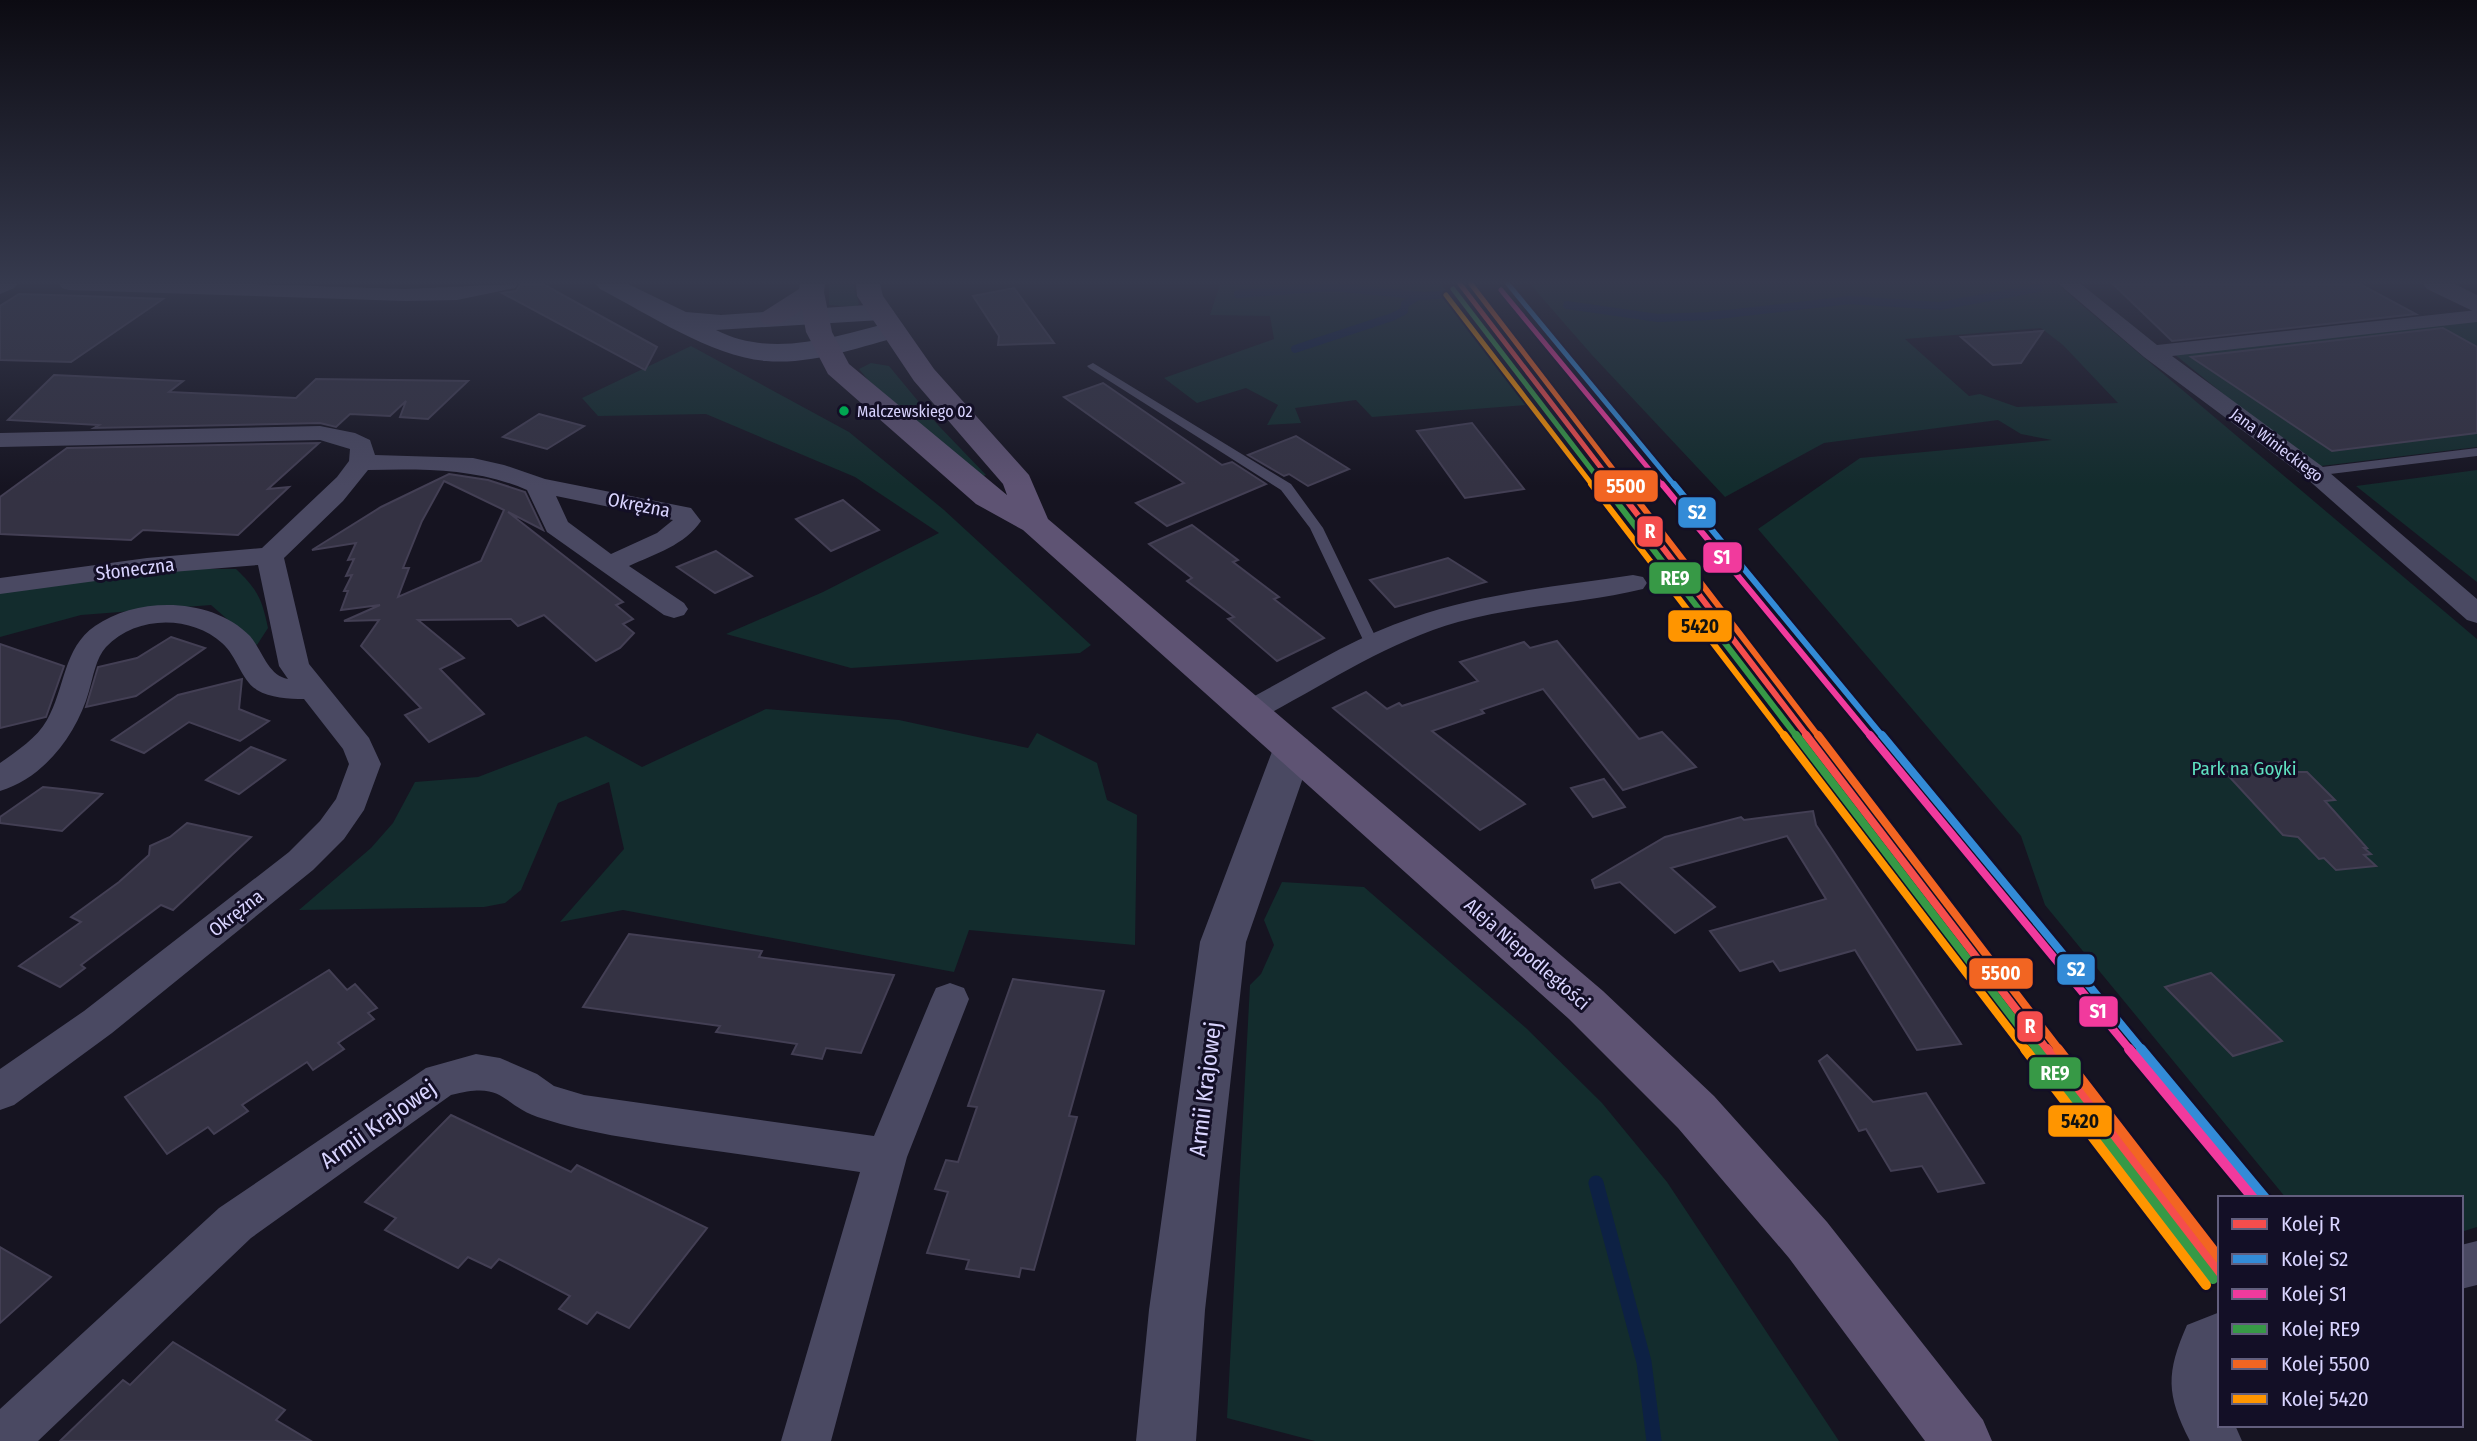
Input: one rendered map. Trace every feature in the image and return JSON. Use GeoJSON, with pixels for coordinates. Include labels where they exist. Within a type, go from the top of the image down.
{"type":"FeatureCollection","features":[{"type":"Feature","properties":{"kind":"main road"},"geometry":{"type":"LineString","coordinates":[[758,351],[801,351]]}},
{"type":"Feature","properties":{"kind":"main road","name":"Aleja Niepodległości"},"geometry":{"type":"LineString","coordinates":[[828,351],[838,368],[902,425],[987,497],[1034,523],[1586,1005],[1696,1112],[1808,1240],[1962,1441]]}},
{"type":"Feature","properties":{"kind":"main road","name":"Aleja Niepodległości"},"geometry":{"type":"LineString","coordinates":[[907,351],[923,375],[1018,482],[1034,523]]}},
{"type":"Feature","properties":{"kind":"street"},"geometry":{"type":"LineString","coordinates":[[2152,352],[2159,351]]}},
{"type":"Feature","properties":{"kind":"street","name":"Jana Winieckiego"},"geometry":{"type":"LineString","coordinates":[[2152,352],[2314,472],[2477,614]]}},
{"type":"Feature","properties":{"kind":"street"},"geometry":{"type":"LineString","coordinates":[[0,440],[320,433],[346,438],[361,445],[364,452],[360,463],[348,480],[271,556]]}},
{"type":"Feature","properties":{"kind":"street","name":"Okrężna"},"geometry":{"type":"LineString","coordinates":[[360,463],[443,462],[472,465],[504,471],[538,485],[682,514],[688,521],[667,539],[609,565]]}},
{"type":"Feature","properties":{"kind":"street"},"geometry":{"type":"LineString","coordinates":[[538,485],[556,526],[674,609]]}},
{"type":"Feature","properties":{"kind":"street","name":"Okrężna"},"geometry":{"type":"LineString","coordinates":[[0,1092],[129,998],[301,861],[332,830],[352,802],[365,764],[358,746],[294,666],[271,556]]}},
{"type":"Feature","properties":{"kind":"street","name":"Słoneczna"},"geometry":{"type":"LineString","coordinates":[[0,586],[147,566],[271,556]]}},
{"type":"Feature","properties":{"kind":"street"},"geometry":{"type":"LineString","coordinates":[[1250,711],[1372,644],[1455,614],[1633,583]]}},
{"type":"Feature","properties":{"kind":"street"},"geometry":{"type":"LineString","coordinates":[[0,779],[26,760],[60,727],[89,649],[100,636],[134,619],[179,614],[204,619],[226,631],[244,649],[263,679],[271,685],[310,689]]}},
{"type":"Feature","properties":{"kind":"street","name":"Armii Krajowej"},"geometry":{"type":"LineString","coordinates":[[1166,1440],[1177,1310],[1223,942],[1293,749]]}},
{"type":"Feature","properties":{"kind":"street"},"geometry":{"type":"LineString","coordinates":[[806,1441],[886,1157],[950,999]]}},
{"type":"Feature","properties":{"kind":"street","name":"Armii Krajowej"},"geometry":{"type":"LineString","coordinates":[[2,1441],[106,1340],[235,1223],[440,1080],[476,1071],[500,1075],[523,1086],[542,1101],[584,1113],[886,1157]]}},
{"type":"Feature","properties":{"kind":"street"},"geometry":{"type":"LineString","coordinates":[[2217,1441],[2204,1419],[2194,1390],[2192,1371],[2204,1342],[2218,1336]]}},
{"type":"Feature","properties":{"kind":"lane"},"geometry":{"type":"LineString","coordinates":[[1093,366],[1286,488],[1316,528],[1372,644]]}},
{"type":"Feature","properties":{"kind":"lane"},"geometry":{"type":"LineString","coordinates":[[2314,472],[2477,452]]}},
{"type":"Feature","properties":{"kind":"green space"},"geometry":{"type":"Polygon","coordinates":[[[680,351],[701,351],[849,432],[944,510],[1091,645],[1080,653],[851,668],[726,634],[823,592],[939,533],[855,477],[706,414],[598,416],[582,398],[680,351]]]}},
{"type":"Feature","properties":{"kind":"green space"},"geometry":{"type":"Polygon","coordinates":[[[1239,351],[1495,351],[1538,404],[1372,417],[1356,400],[1295,408],[1301,423],[1267,425],[1278,405],[1246,388],[1197,403],[1164,378],[1239,351]]]}},
{"type":"Feature","properties":{"kind":"green space","name":"Park na Goyki"},"geometry":{"type":"Polygon","coordinates":[[[1589,351],[1919,351],[1969,396],[1980,394],[2017,407],[2118,403],[2069,351],[2137,351],[2477,639],[2477,1227],[2463,1231],[2463,1196],[2284,1196],[2045,905],[2021,836],[1758,529],[1860,458],[2052,440],[2021,434],[1998,420],[1824,443],[1725,497],[1589,351]]]}},
{"type":"Feature","properties":{"kind":"green space"},"geometry":{"type":"Polygon","coordinates":[[[2477,351],[2477,447],[2313,467],[2173,353],[2477,351]]]}},
{"type":"Feature","properties":{"kind":"green space"},"geometry":{"type":"Polygon","coordinates":[[[871,363],[889,366],[937,424],[986,475],[980,477],[869,381],[859,369],[871,363]]]}},
{"type":"Feature","properties":{"kind":"green space"},"geometry":{"type":"Polygon","coordinates":[[[2477,470],[2477,582],[2356,486],[2477,470]]]}},
{"type":"Feature","properties":{"kind":"green space"},"geometry":{"type":"Polygon","coordinates":[[[190,569],[236,569],[249,583],[261,602],[268,628],[257,645],[211,605],[81,615],[0,637],[0,591],[190,569]]]}},
{"type":"Feature","properties":{"kind":"green space"},"geometry":{"type":"Polygon","coordinates":[[[766,709],[899,720],[1028,748],[1037,733],[1097,763],[1107,800],[1137,815],[1135,945],[969,930],[954,972],[623,910],[560,922],[624,849],[609,782],[558,803],[521,890],[505,903],[484,907],[299,910],[371,848],[393,823],[415,782],[478,777],[586,736],[642,767],[766,709]]]}},
{"type":"Feature","properties":{"kind":"green space"},"geometry":{"type":"Polygon","coordinates":[[[1282,882],[1364,887],[1526,1028],[1602,1103],[1667,1182],[1839,1441],[1315,1441],[1227,1418],[1250,985],[1261,974],[1274,945],[1264,920],[1282,882]]]}},
{"type":"Feature","properties":{"kind":"building"},"geometry":{"type":"Polygon","coordinates":[[[0,351],[87,351],[71,362],[0,360],[0,351]]]}},
{"type":"Feature","properties":{"kind":"building"},"geometry":{"type":"Polygon","coordinates":[[[610,351],[655,351],[645,370],[610,351]]]}},
{"type":"Feature","properties":{"kind":"building"},"geometry":{"type":"Polygon","coordinates":[[[1977,351],[2029,351],[2021,363],[1993,365],[1977,351]]]}},
{"type":"Feature","properties":{"kind":"building"},"geometry":{"type":"Polygon","coordinates":[[[2241,351],[2477,351],[2477,433],[2332,451],[2191,357],[2241,351]]]}},
{"type":"Feature","properties":{"kind":"building"},"geometry":{"type":"Polygon","coordinates":[[[54,375],[183,381],[169,392],[296,398],[316,379],[468,381],[428,419],[400,417],[406,401],[390,416],[350,414],[336,427],[320,423],[94,428],[99,425],[8,420],[54,375]]]}},
{"type":"Feature","properties":{"kind":"building"},"geometry":{"type":"Polygon","coordinates":[[[1103,383],[1222,465],[1232,462],[1266,484],[1167,526],[1136,503],[1184,483],[1064,397],[1103,383]]]}},
{"type":"Feature","properties":{"kind":"building"},"geometry":{"type":"Polygon","coordinates":[[[539,414],[584,426],[547,449],[503,437],[539,414]]]}},
{"type":"Feature","properties":{"kind":"building"},"geometry":{"type":"Polygon","coordinates":[[[1472,423],[1524,489],[1465,498],[1417,431],[1472,423]]]}},
{"type":"Feature","properties":{"kind":"building"},"geometry":{"type":"Polygon","coordinates":[[[1296,436],[1349,469],[1308,486],[1289,474],[1284,476],[1248,455],[1296,436]]]}},
{"type":"Feature","properties":{"kind":"building"},"geometry":{"type":"Polygon","coordinates":[[[319,443],[268,489],[289,487],[238,535],[143,530],[131,540],[0,534],[0,497],[67,448],[319,443]]]}},
{"type":"Feature","properties":{"kind":"building"},"geometry":{"type":"Polygon","coordinates":[[[449,474],[488,480],[525,492],[543,530],[508,512],[623,602],[616,605],[633,619],[623,624],[634,633],[620,648],[596,661],[544,615],[518,626],[511,619],[418,620],[464,658],[440,669],[484,714],[429,742],[405,715],[421,708],[361,646],[379,620],[344,621],[380,605],[341,610],[348,591],[344,591],[352,575],[346,576],[354,559],[348,560],[356,543],[312,550],[381,507],[449,474]],[[444,481],[422,521],[403,568],[409,568],[398,597],[481,561],[504,510],[444,481]]]}},
{"type":"Feature","properties":{"kind":"building"},"geometry":{"type":"Polygon","coordinates":[[[843,500],[879,530],[831,551],[796,519],[843,500]]]}},
{"type":"Feature","properties":{"kind":"building"},"geometry":{"type":"Polygon","coordinates":[[[1192,525],[1238,560],[1233,562],[1279,597],[1274,599],[1324,638],[1277,661],[1228,619],[1234,617],[1187,581],[1192,578],[1149,544],[1192,525]]]}},
{"type":"Feature","properties":{"kind":"building"},"geometry":{"type":"Polygon","coordinates":[[[716,551],[752,576],[715,593],[677,567],[716,551]]]}},
{"type":"Feature","properties":{"kind":"building"},"geometry":{"type":"Polygon","coordinates":[[[1448,558],[1486,582],[1395,607],[1370,580],[1448,558]]]}},
{"type":"Feature","properties":{"kind":"building"},"geometry":{"type":"Polygon","coordinates":[[[171,637],[205,648],[136,696],[86,707],[98,667],[137,658],[171,637]]]}},
{"type":"Feature","properties":{"kind":"building"},"geometry":{"type":"Polygon","coordinates":[[[1557,641],[1639,739],[1662,732],[1696,767],[1623,790],[1543,689],[1481,710],[1484,713],[1432,731],[1525,804],[1480,830],[1333,708],[1366,692],[1387,709],[1399,703],[1402,706],[1478,681],[1460,662],[1524,642],[1530,648],[1557,641]]]}},
{"type":"Feature","properties":{"kind":"building"},"geometry":{"type":"Polygon","coordinates":[[[0,644],[64,666],[46,717],[0,728],[0,644]]]}},
{"type":"Feature","properties":{"kind":"building"},"geometry":{"type":"Polygon","coordinates":[[[242,679],[239,709],[269,721],[240,741],[189,722],[144,753],[112,740],[178,695],[242,679]]]}},
{"type":"Feature","properties":{"kind":"building"},"geometry":{"type":"Polygon","coordinates":[[[251,747],[285,760],[239,794],[206,780],[251,747]]]}},
{"type":"Feature","properties":{"kind":"building"},"geometry":{"type":"Polygon","coordinates":[[[2281,762],[2298,772],[2307,772],[2335,800],[2325,801],[2367,848],[2364,848],[2371,854],[2364,855],[2376,866],[2336,870],[2324,858],[2319,859],[2298,837],[2283,835],[2225,772],[2236,771],[2232,767],[2281,762]]]}},
{"type":"Feature","properties":{"kind":"building"},"geometry":{"type":"Polygon","coordinates":[[[1604,779],[1625,807],[1593,817],[1571,788],[1604,779]]]}},
{"type":"Feature","properties":{"kind":"building"},"geometry":{"type":"Polygon","coordinates":[[[43,787],[102,794],[62,831],[0,823],[0,817],[43,787]]]}},
{"type":"Feature","properties":{"kind":"building"},"geometry":{"type":"Polygon","coordinates":[[[1813,811],[1816,825],[1961,1044],[1917,1050],[1855,950],[1780,971],[1773,961],[1740,971],[1710,931],[1826,899],[1787,836],[1671,868],[1715,907],[1675,933],[1620,882],[1595,888],[1592,880],[1665,837],[1741,817],[1744,820],[1813,811]]]}},
{"type":"Feature","properties":{"kind":"building"},"geometry":{"type":"Polygon","coordinates":[[[187,823],[251,837],[173,910],[161,905],[81,965],[85,968],[60,987],[19,966],[81,922],[71,917],[119,882],[149,855],[150,846],[170,837],[187,823]]]}},
{"type":"Feature","properties":{"kind":"building"},"geometry":{"type":"Polygon","coordinates":[[[629,934],[762,951],[759,957],[894,975],[861,1053],[826,1048],[822,1059],[792,1054],[797,1044],[716,1032],[720,1026],[583,1007],[629,934]]]}},
{"type":"Feature","properties":{"kind":"building"},"geometry":{"type":"Polygon","coordinates":[[[329,970],[347,990],[355,984],[377,1008],[368,1013],[374,1019],[338,1043],[344,1049],[313,1070],[307,1062],[242,1105],[248,1111],[214,1134],[208,1127],[167,1154],[125,1097],[329,970]]]}},
{"type":"Feature","properties":{"kind":"building"},"geometry":{"type":"Polygon","coordinates":[[[2211,973],[2282,1041],[2233,1056],[2165,987],[2211,973]]]}},
{"type":"Feature","properties":{"kind":"building"},"geometry":{"type":"Polygon","coordinates":[[[1013,979],[1104,991],[1069,1116],[1077,1117],[1034,1270],[1021,1268],[1019,1277],[966,1269],[969,1260],[927,1253],[948,1192],[935,1189],[946,1160],[958,1162],[977,1107],[968,1106],[1013,979]]]}},
{"type":"Feature","properties":{"kind":"building"},"geometry":{"type":"Polygon","coordinates":[[[1827,1055],[1873,1102],[1926,1093],[1984,1183],[1938,1192],[1922,1166],[1891,1171],[1866,1129],[1859,1131],[1819,1061],[1827,1055]]]}},
{"type":"Feature","properties":{"kind":"building"},"geometry":{"type":"Polygon","coordinates":[[[451,1115],[571,1172],[577,1165],[707,1228],[629,1328],[597,1312],[587,1324],[559,1309],[570,1296],[499,1259],[491,1268],[468,1257],[458,1268],[385,1230],[396,1218],[365,1202],[451,1115]]]}},
{"type":"Feature","properties":{"kind":"building"},"geometry":{"type":"Polygon","coordinates":[[[0,1247],[51,1277],[0,1323],[0,1247]]]}},
{"type":"Feature","properties":{"kind":"building"},"geometry":{"type":"Polygon","coordinates":[[[173,1342],[285,1410],[276,1420],[311,1441],[60,1441],[123,1380],[130,1385],[173,1342]]]}},
{"type":"Feature","properties":{"kind":"waterway"},"geometry":{"type":"LineString","coordinates":[[1596,1183],[1644,1362],[1654,1441]]}},
{"type":"Feature","properties":{"kind":"rail line","name":"5420"},"geometry":{"type":"LineString","coordinates":[[1489,351],[2206,1285]]}},
{"type":"Feature","properties":{"kind":"rail line","name":"RE9"},"geometry":{"type":"LineString","coordinates":[[1501,351],[2213,1279]]}},
{"type":"Feature","properties":{"kind":"rail line","name":"R"},"geometry":{"type":"LineString","coordinates":[[1512,351],[2218,1271]]}},
{"type":"Feature","properties":{"kind":"rail line","name":"5500"},"geometry":{"type":"LineString","coordinates":[[1523,351],[2218,1256]]}},
{"type":"Feature","properties":{"kind":"rail line","name":"S1"},"geometry":{"type":"LineString","coordinates":[[1552,351],[2251,1196]]}},
{"type":"Feature","properties":{"kind":"rail line","name":"S2"},"geometry":{"type":"LineString","coordinates":[[1564,351],[2263,1196]]}},
{"type":"Feature","properties":{"kind":"place","name":"Malczewskiego 02"},"geometry":{"type":"Point","coordinates":[844,411]}}]}
